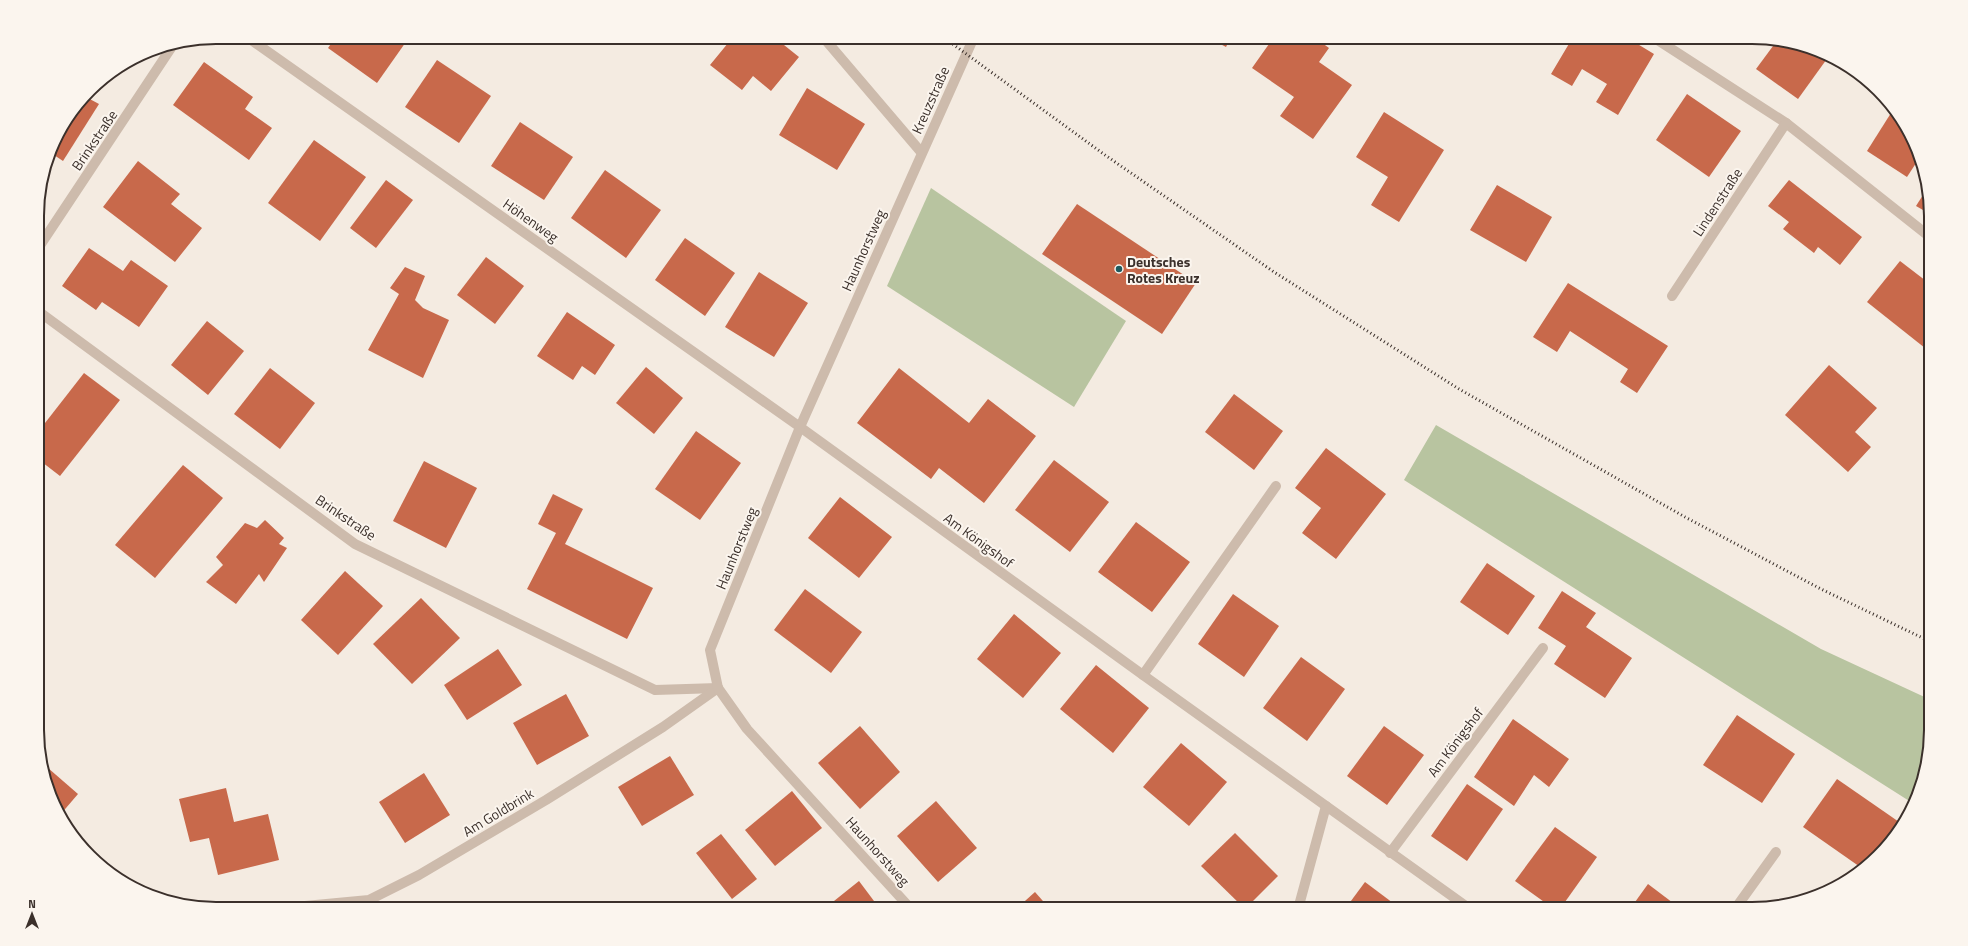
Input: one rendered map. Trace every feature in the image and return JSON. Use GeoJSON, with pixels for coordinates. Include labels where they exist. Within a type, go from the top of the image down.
{"type":"FeatureCollection","features":[{"type":"Feature","properties":{"kind":"street","name":"Höhenweg"},"geometry":{"type":"LineString","coordinates":[[257,44],[800,427]]}},
{"type":"Feature","properties":{"kind":"street"},"geometry":{"type":"LineString","coordinates":[[829,44],[921,152]]}},
{"type":"Feature","properties":{"kind":"street","name":"Kreuzstraße"},"geometry":{"type":"LineString","coordinates":[[921,152],[971,44]]}},
{"type":"Feature","properties":{"kind":"street"},"geometry":{"type":"LineString","coordinates":[[1664,44],[1786,123],[1924,232]]}},
{"type":"Feature","properties":{"kind":"street","name":"Brinkstraße"},"geometry":{"type":"LineString","coordinates":[[44,241],[169,50]]}},
{"type":"Feature","properties":{"kind":"street","name":"Lindenstraße"},"geometry":{"type":"LineString","coordinates":[[1672,296],[1786,123]]}},
{"type":"Feature","properties":{"kind":"street","name":"Haunhorstweg"},"geometry":{"type":"LineString","coordinates":[[905,902],[747,729],[718,688],[710,650],[800,427],[921,152]]}},
{"type":"Feature","properties":{"kind":"street","name":"Brinkstraße"},"geometry":{"type":"LineString","coordinates":[[44,316],[355,544],[656,690],[718,688]]}},
{"type":"Feature","properties":{"kind":"street","name":"Am Königshof"},"geometry":{"type":"LineString","coordinates":[[800,427],[1143,676],[1460,902]]}},
{"type":"Feature","properties":{"kind":"street"},"geometry":{"type":"LineString","coordinates":[[1143,676],[1276,486]]}},
{"type":"Feature","properties":{"kind":"street","name":"Am Königshof"},"geometry":{"type":"LineString","coordinates":[[1390,853],[1543,648]]}},
{"type":"Feature","properties":{"kind":"street","name":"Am Goldbrink"},"geometry":{"type":"LineString","coordinates":[[348,902],[369,900],[400,885],[546,800],[662,727],[718,688]]}},
{"type":"Feature","properties":{"kind":"street"},"geometry":{"type":"LineString","coordinates":[[1300,902],[1326,806]]}},
{"type":"Feature","properties":{"kind":"street"},"geometry":{"type":"LineString","coordinates":[[1740,902],[1776,852]]}},
{"type":"Feature","properties":{"kind":"green space"},"geometry":{"type":"Polygon","coordinates":[[[931,188],[1126,321],[1074,407],[887,286],[931,188]]]}},
{"type":"Feature","properties":{"kind":"green space"},"geometry":{"type":"Polygon","coordinates":[[[1436,425],[1821,649],[1924,697],[1923,753],[1915,786],[1909,801],[1404,480],[1436,425]]]}},
{"type":"Feature","properties":{"kind":"building"},"geometry":{"type":"Polygon","coordinates":[[[331,44],[404,44],[377,83],[328,48],[331,44]]]}},
{"type":"Feature","properties":{"kind":"building"},"geometry":{"type":"Polygon","coordinates":[[[727,44],[783,44],[799,57],[771,91],[753,76],[742,90],[710,65],[727,44]]]}},
{"type":"Feature","properties":{"kind":"building"},"geometry":{"type":"Polygon","coordinates":[[[1220,44],[1228,44],[1226,47],[1220,44]]]}},
{"type":"Feature","properties":{"kind":"building"},"geometry":{"type":"Polygon","coordinates":[[[1269,44],[1324,44],[1329,48],[1319,62],[1352,85],[1313,139],[1280,116],[1294,97],[1252,68],[1269,44]]]}},
{"type":"Feature","properties":{"kind":"building"},"geometry":{"type":"Polygon","coordinates":[[[1569,44],[1638,44],[1654,54],[1618,115],[1596,102],[1607,84],[1582,69],[1572,86],[1551,74],[1569,44]]]}},
{"type":"Feature","properties":{"kind":"building"},"geometry":{"type":"Polygon","coordinates":[[[1774,45],[1808,53],[1826,61],[1798,99],[1756,69],[1774,45]]]}},
{"type":"Feature","properties":{"kind":"building"},"geometry":{"type":"Polygon","coordinates":[[[437,60],[491,96],[459,143],[405,107],[437,60]]]}},
{"type":"Feature","properties":{"kind":"building"},"geometry":{"type":"Polygon","coordinates":[[[204,62],[253,97],[245,109],[272,128],[249,160],[173,105],[204,62]]]}},
{"type":"Feature","properties":{"kind":"building"},"geometry":{"type":"Polygon","coordinates":[[[807,88],[865,124],[837,170],[779,135],[807,88]]]}},
{"type":"Feature","properties":{"kind":"building"},"geometry":{"type":"Polygon","coordinates":[[[1687,94],[1741,131],[1709,177],[1656,140],[1687,94]]]}},
{"type":"Feature","properties":{"kind":"building"},"geometry":{"type":"Polygon","coordinates":[[[90,99],[99,104],[63,161],[55,156],[57,150],[73,120],[90,99]]]}},
{"type":"Feature","properties":{"kind":"building"},"geometry":{"type":"Polygon","coordinates":[[[1384,112],[1444,150],[1399,222],[1371,205],[1388,177],[1356,157],[1384,112]]]}},
{"type":"Feature","properties":{"kind":"building"},"geometry":{"type":"Polygon","coordinates":[[[1891,114],[1901,130],[1916,163],[1907,177],[1867,151],[1891,114]]]}},
{"type":"Feature","properties":{"kind":"building"},"geometry":{"type":"Polygon","coordinates":[[[520,122],[573,157],[544,200],[491,166],[520,122]]]}},
{"type":"Feature","properties":{"kind":"building"},"geometry":{"type":"Polygon","coordinates":[[[314,140],[366,177],[320,241],[268,203],[314,140]]]}},
{"type":"Feature","properties":{"kind":"building"},"geometry":{"type":"Polygon","coordinates":[[[138,161],[180,194],[171,204],[202,228],[175,262],[103,207],[138,161]]]}},
{"type":"Feature","properties":{"kind":"building"},"geometry":{"type":"Polygon","coordinates":[[[605,170],[661,210],[626,258],[571,218],[605,170]]]}},
{"type":"Feature","properties":{"kind":"building"},"geometry":{"type":"Polygon","coordinates":[[[386,180],[413,200],[376,248],[350,228],[386,180]]]}},
{"type":"Feature","properties":{"kind":"building"},"geometry":{"type":"Polygon","coordinates":[[[1789,180],[1862,237],[1840,265],[1818,247],[1814,253],[1783,229],[1789,222],[1768,206],[1789,180]]]}},
{"type":"Feature","properties":{"kind":"building"},"geometry":{"type":"Polygon","coordinates":[[[1497,185],[1552,217],[1526,262],[1470,230],[1497,185]]]}},
{"type":"Feature","properties":{"kind":"building"},"geometry":{"type":"Polygon","coordinates":[[[1923,195],[1924,211],[1916,206],[1923,195]]]}},
{"type":"Feature","properties":{"kind":"building","name":"Deutsches Rotes Kreuz"},"geometry":{"type":"Polygon","coordinates":[[[1077,204],[1196,283],[1162,334],[1042,254],[1077,204]]]}},
{"type":"Feature","properties":{"kind":"building"},"geometry":{"type":"Polygon","coordinates":[[[685,238],[735,273],[705,316],[655,280],[685,238]]]}},
{"type":"Feature","properties":{"kind":"building"},"geometry":{"type":"Polygon","coordinates":[[[89,248],[123,271],[131,260],[168,286],[139,327],[102,302],[96,310],[62,286],[89,248]]]}},
{"type":"Feature","properties":{"kind":"building"},"geometry":{"type":"Polygon","coordinates":[[[486,257],[524,286],[495,324],[457,295],[486,257]]]}},
{"type":"Feature","properties":{"kind":"building"},"geometry":{"type":"Polygon","coordinates":[[[1900,261],[1924,279],[1924,347],[1867,302],[1900,261]]]}},
{"type":"Feature","properties":{"kind":"building"},"geometry":{"type":"Polygon","coordinates":[[[405,267],[425,276],[415,300],[423,308],[449,320],[423,378],[368,350],[399,294],[390,288],[405,267]]]}},
{"type":"Feature","properties":{"kind":"building"},"geometry":{"type":"Polygon","coordinates":[[[759,272],[808,303],[774,357],[725,327],[759,272]]]}},
{"type":"Feature","properties":{"kind":"building"},"geometry":{"type":"Polygon","coordinates":[[[1568,283],[1668,346],[1637,393],[1620,382],[1628,369],[1570,331],[1557,352],[1533,337],[1568,283]]]}},
{"type":"Feature","properties":{"kind":"building"},"geometry":{"type":"Polygon","coordinates":[[[567,312],[615,345],[595,375],[582,366],[573,380],[537,356],[567,312]]]}},
{"type":"Feature","properties":{"kind":"building"},"geometry":{"type":"Polygon","coordinates":[[[207,321],[244,351],[208,395],[171,365],[207,321]]]}},
{"type":"Feature","properties":{"kind":"building"},"geometry":{"type":"Polygon","coordinates":[[[1829,365],[1877,408],[1855,432],[1871,447],[1848,472],[1785,415],[1829,365]]]}},
{"type":"Feature","properties":{"kind":"building"},"geometry":{"type":"Polygon","coordinates":[[[646,367],[683,398],[654,434],[616,403],[646,367]]]}},
{"type":"Feature","properties":{"kind":"building"},"geometry":{"type":"Polygon","coordinates":[[[270,368],[315,403],[280,449],[234,414],[270,368]]]}},
{"type":"Feature","properties":{"kind":"building"},"geometry":{"type":"Polygon","coordinates":[[[899,368],[969,423],[988,399],[1036,436],[984,503],[939,468],[931,479],[857,423],[899,368]]]}},
{"type":"Feature","properties":{"kind":"building"},"geometry":{"type":"Polygon","coordinates":[[[84,373],[120,400],[60,476],[44,464],[44,424],[84,373]]]}},
{"type":"Feature","properties":{"kind":"building"},"geometry":{"type":"Polygon","coordinates":[[[1234,394],[1283,431],[1254,470],[1205,432],[1234,394]]]}},
{"type":"Feature","properties":{"kind":"building"},"geometry":{"type":"Polygon","coordinates":[[[696,431],[741,463],[700,520],[655,489],[696,431]]]}},
{"type":"Feature","properties":{"kind":"building"},"geometry":{"type":"Polygon","coordinates":[[[1326,448],[1386,494],[1336,559],[1302,533],[1321,508],[1295,488],[1326,448]]]}},
{"type":"Feature","properties":{"kind":"building"},"geometry":{"type":"Polygon","coordinates":[[[1054,460],[1109,502],[1070,552],[1015,510],[1054,460]]]}},
{"type":"Feature","properties":{"kind":"building"},"geometry":{"type":"Polygon","coordinates":[[[424,461],[477,488],[446,548],[393,521],[424,461]]]}},
{"type":"Feature","properties":{"kind":"building"},"geometry":{"type":"Polygon","coordinates":[[[183,465],[223,498],[155,578],[115,545],[183,465]]]}},
{"type":"Feature","properties":{"kind":"building"},"geometry":{"type":"Polygon","coordinates":[[[553,494],[583,509],[565,544],[653,588],[627,639],[527,589],[556,533],[538,524],[553,494]]]}},
{"type":"Feature","properties":{"kind":"building"},"geometry":{"type":"Polygon","coordinates":[[[840,497],[892,537],[859,578],[808,538],[840,497]]]}},
{"type":"Feature","properties":{"kind":"building"},"geometry":{"type":"Polygon","coordinates":[[[265,520],[284,538],[279,544],[287,548],[264,582],[259,574],[236,604],[206,582],[223,565],[216,557],[245,523],[257,528],[265,520]]]}},
{"type":"Feature","properties":{"kind":"building"},"geometry":{"type":"Polygon","coordinates":[[[1136,522],[1190,562],[1152,612],[1098,572],[1136,522]]]}},
{"type":"Feature","properties":{"kind":"building"},"geometry":{"type":"Polygon","coordinates":[[[1487,563],[1535,596],[1508,635],[1460,602],[1487,563]]]}},
{"type":"Feature","properties":{"kind":"building"},"geometry":{"type":"Polygon","coordinates":[[[345,571],[383,606],[338,655],[301,620],[345,571]]]}},
{"type":"Feature","properties":{"kind":"building"},"geometry":{"type":"Polygon","coordinates":[[[805,589],[862,632],[831,673],[774,630],[805,589]]]}},
{"type":"Feature","properties":{"kind":"building"},"geometry":{"type":"Polygon","coordinates":[[[1562,591],[1596,613],[1586,627],[1632,658],[1605,698],[1554,664],[1566,646],[1538,628],[1562,591]]]}},
{"type":"Feature","properties":{"kind":"building"},"geometry":{"type":"Polygon","coordinates":[[[1233,594],[1279,626],[1244,677],[1198,644],[1233,594]]]}},
{"type":"Feature","properties":{"kind":"building"},"geometry":{"type":"Polygon","coordinates":[[[421,598],[460,638],[412,684],[373,644],[421,598]]]}},
{"type":"Feature","properties":{"kind":"building"},"geometry":{"type":"Polygon","coordinates":[[[1014,614],[1061,653],[1023,698],[977,659],[1014,614]]]}},
{"type":"Feature","properties":{"kind":"building"},"geometry":{"type":"Polygon","coordinates":[[[498,649],[522,685],[467,720],[444,685],[498,649]]]}},
{"type":"Feature","properties":{"kind":"building"},"geometry":{"type":"Polygon","coordinates":[[[1301,657],[1345,689],[1307,741],[1263,708],[1301,657]]]}},
{"type":"Feature","properties":{"kind":"building"},"geometry":{"type":"Polygon","coordinates":[[[1096,665],[1149,708],[1113,753],[1060,709],[1096,665]]]}},
{"type":"Feature","properties":{"kind":"building"},"geometry":{"type":"Polygon","coordinates":[[[566,694],[589,736],[537,765],[513,723],[566,694]]]}},
{"type":"Feature","properties":{"kind":"building"},"geometry":{"type":"Polygon","coordinates":[[[1737,715],[1795,754],[1762,803],[1703,765],[1737,715]]]}},
{"type":"Feature","properties":{"kind":"building"},"geometry":{"type":"Polygon","coordinates":[[[1513,719],[1569,759],[1549,787],[1534,775],[1514,806],[1474,777],[1513,719]]]}},
{"type":"Feature","properties":{"kind":"building"},"geometry":{"type":"Polygon","coordinates":[[[860,726],[900,772],[860,809],[818,763],[860,726]]]}},
{"type":"Feature","properties":{"kind":"building"},"geometry":{"type":"Polygon","coordinates":[[[1384,726],[1424,755],[1387,805],[1347,776],[1384,726]]]}},
{"type":"Feature","properties":{"kind":"building"},"geometry":{"type":"Polygon","coordinates":[[[1181,743],[1227,782],[1189,826],[1143,787],[1181,743]]]}},
{"type":"Feature","properties":{"kind":"building"},"geometry":{"type":"Polygon","coordinates":[[[670,756],[694,795],[642,826],[618,787],[670,756]]]}},
{"type":"Feature","properties":{"kind":"building"},"geometry":{"type":"Polygon","coordinates":[[[48,768],[78,794],[64,810],[53,786],[48,768]]]}},
{"type":"Feature","properties":{"kind":"building"},"geometry":{"type":"Polygon","coordinates":[[[424,773],[450,815],[405,843],[379,802],[424,773]]]}},
{"type":"Feature","properties":{"kind":"building"},"geometry":{"type":"Polygon","coordinates":[[[1837,779],[1898,821],[1889,835],[1874,852],[1858,866],[1803,827],[1837,779]]]}},
{"type":"Feature","properties":{"kind":"building"},"geometry":{"type":"Polygon","coordinates":[[[1467,784],[1503,809],[1467,861],[1431,836],[1467,784]]]}},
{"type":"Feature","properties":{"kind":"building"},"geometry":{"type":"Polygon","coordinates":[[[226,788],[234,822],[268,814],[279,860],[218,875],[209,838],[190,842],[179,799],[226,788]]]}},
{"type":"Feature","properties":{"kind":"building"},"geometry":{"type":"Polygon","coordinates":[[[792,791],[822,828],[775,866],[745,830],[792,791]]]}},
{"type":"Feature","properties":{"kind":"building"},"geometry":{"type":"Polygon","coordinates":[[[936,801],[977,848],[938,882],[897,836],[936,801]]]}},
{"type":"Feature","properties":{"kind":"building"},"geometry":{"type":"Polygon","coordinates":[[[1555,827],[1597,857],[1565,902],[1544,902],[1515,881],[1555,827]]]}},
{"type":"Feature","properties":{"kind":"building"},"geometry":{"type":"Polygon","coordinates":[[[1235,833],[1278,876],[1252,902],[1238,902],[1201,866],[1235,833]]]}},
{"type":"Feature","properties":{"kind":"building"},"geometry":{"type":"Polygon","coordinates":[[[721,834],[757,879],[732,899],[696,853],[721,834]]]}},
{"type":"Feature","properties":{"kind":"building"},"geometry":{"type":"Polygon","coordinates":[[[859,881],[875,902],[833,902],[859,881]]]}},
{"type":"Feature","properties":{"kind":"building"},"geometry":{"type":"Polygon","coordinates":[[[1365,882],[1392,902],[1350,902],[1365,882]]]}},
{"type":"Feature","properties":{"kind":"building"},"geometry":{"type":"Polygon","coordinates":[[[1648,884],[1672,902],[1635,902],[1648,884]]]}},
{"type":"Feature","properties":{"kind":"building"},"geometry":{"type":"Polygon","coordinates":[[[1035,892],[1044,902],[1024,902],[1035,892]]]}},
{"type":"Feature","properties":{"kind":"railway"},"geometry":{"type":"LineString","coordinates":[[953,44],[1105,155],[1274,272],[1459,389],[1685,517],[1821,589],[1924,639]]}},
{"type":"Feature","properties":{"kind":"place","name":"Deutsches Rotes Kreuz"},"geometry":{"type":"Point","coordinates":[1119,269]}}]}
